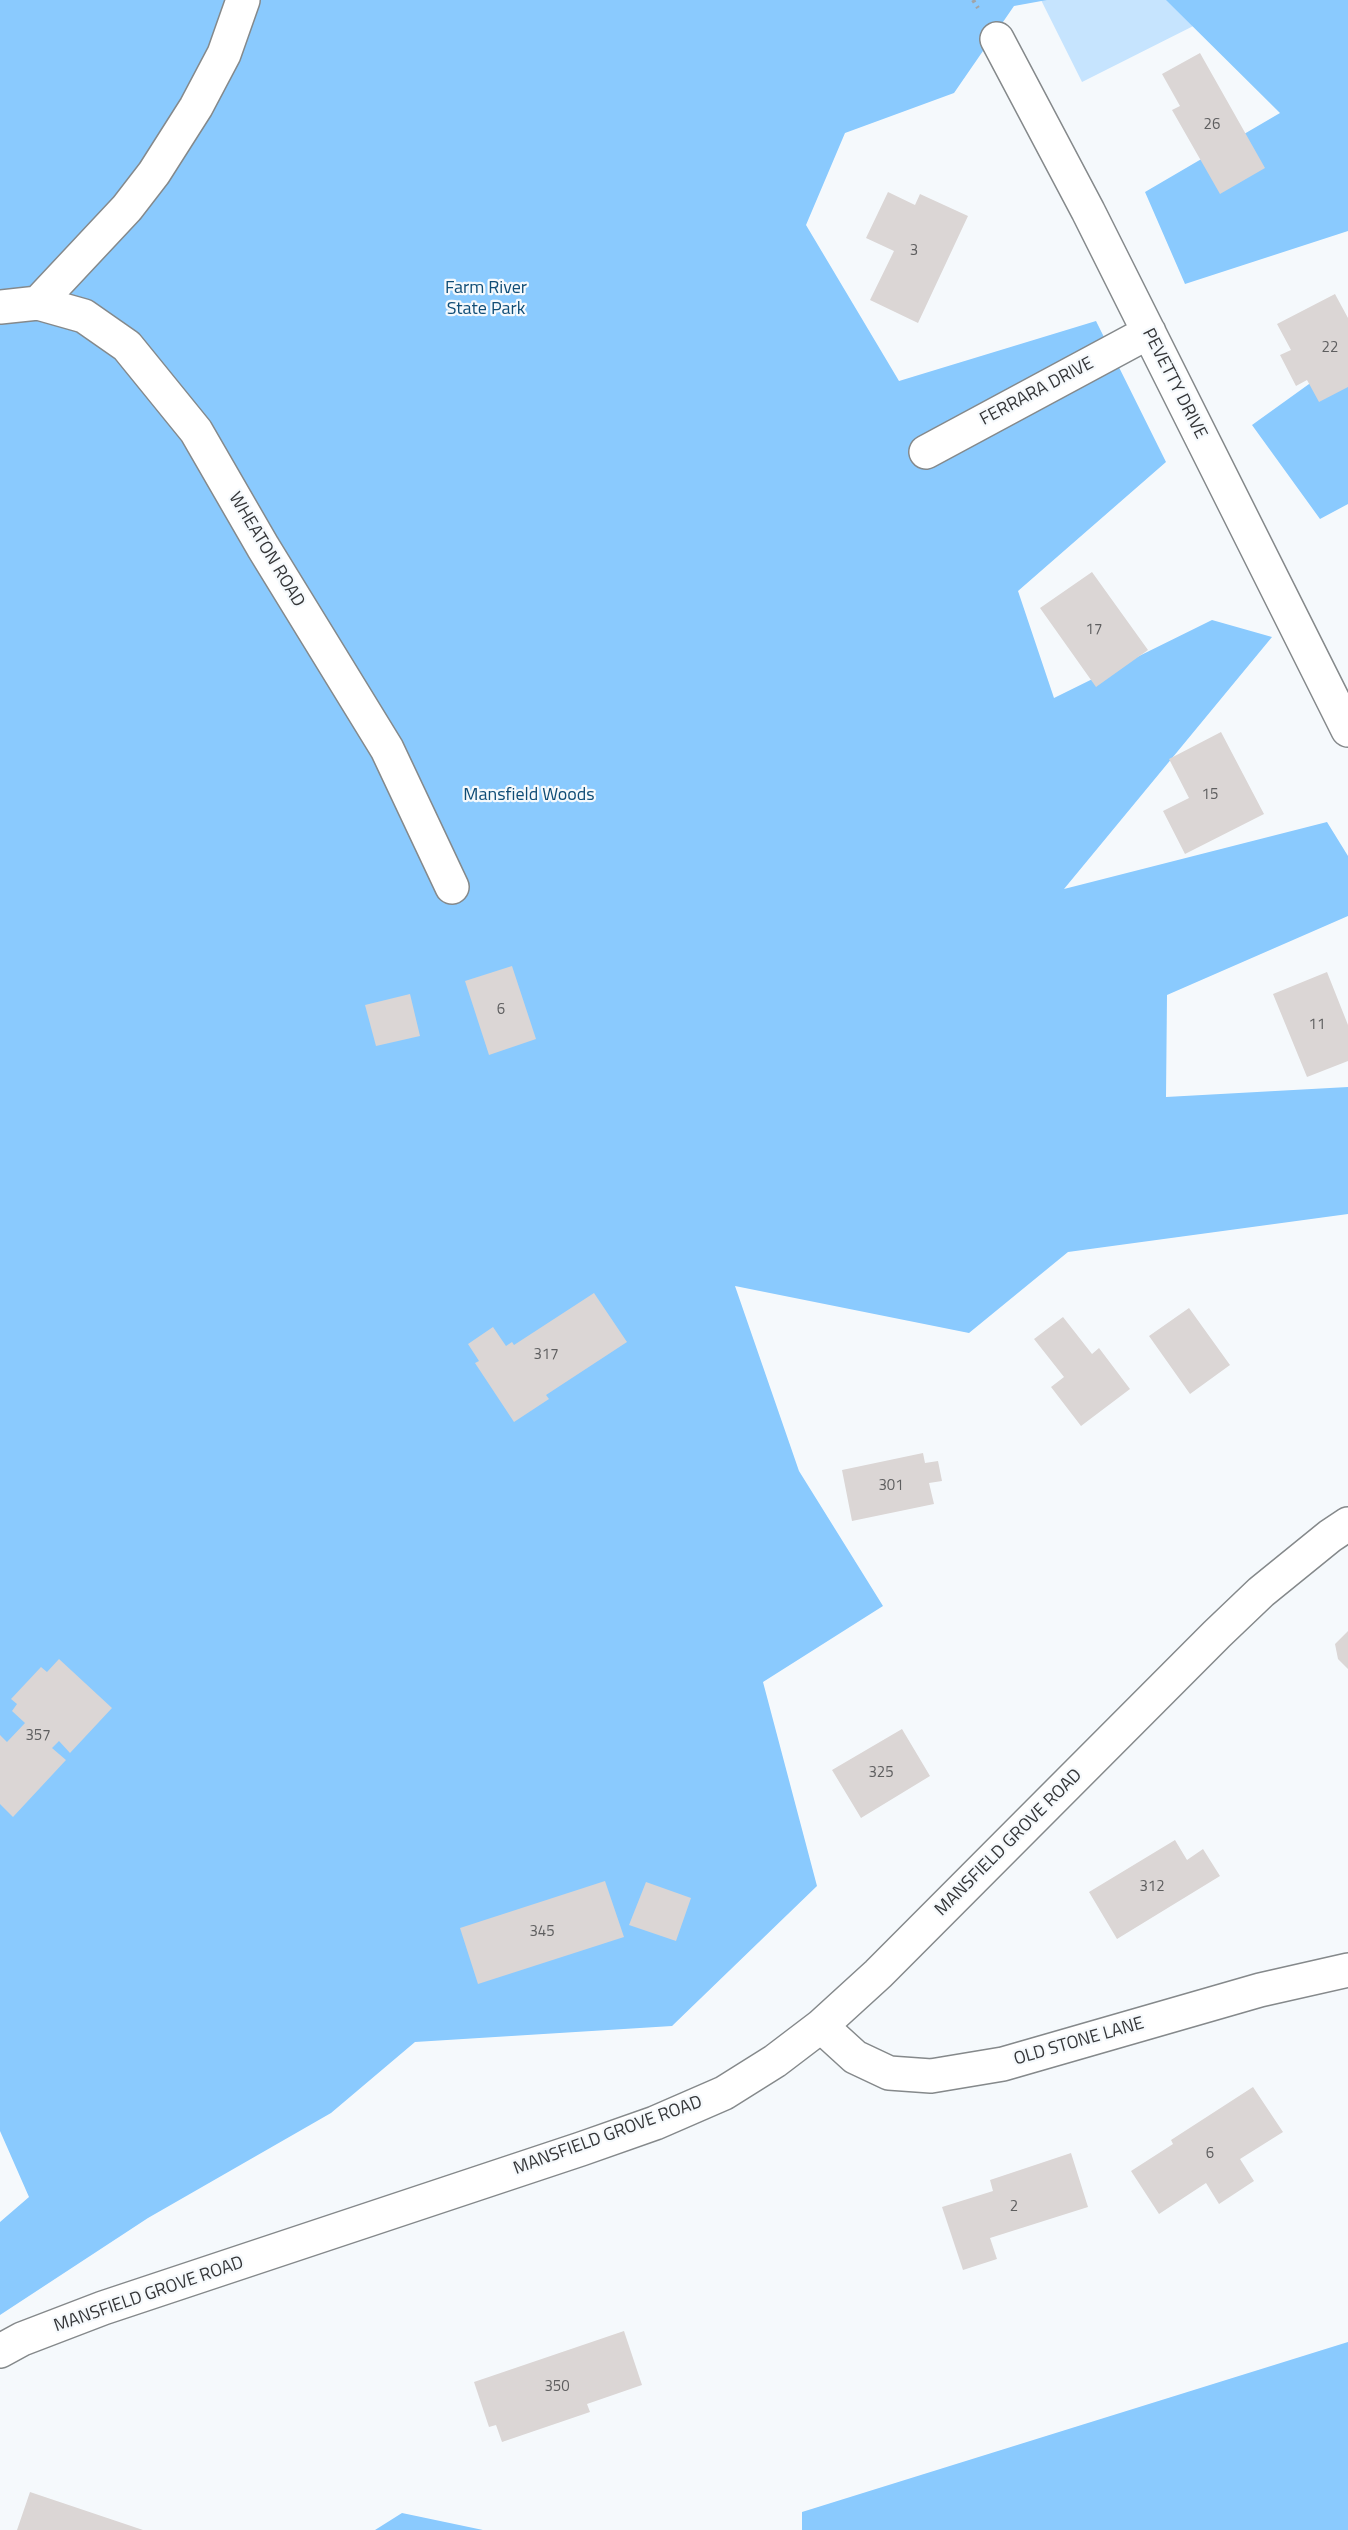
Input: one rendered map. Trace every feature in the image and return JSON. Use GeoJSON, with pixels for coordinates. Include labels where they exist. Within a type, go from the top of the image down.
{"type":"FeatureCollection","features":[{"type":"Feature","properties":{"kind":"street"},"geometry":{"type":"LineString","coordinates":[[38,303],[127,208],[154,173],[196,107],[224,54],[243,0]]}},
{"type":"Feature","properties":{"kind":"street","name":"PEVETTY DRIVE"},"geometry":{"type":"LineString","coordinates":[[997,39],[1078,191],[1348,730]]}},
{"type":"Feature","properties":{"kind":"street","name":"WHEATON ROAD"},"geometry":{"type":"LineString","coordinates":[[0,307],[38,303],[84,316],[127,346],[196,431],[263,547],[387,749],[452,887]]}},
{"type":"Feature","properties":{"kind":"street","name":"FERRARA DRIVE"},"geometry":{"type":"LineString","coordinates":[[926,452],[1149,332]]}},
{"type":"Feature","properties":{"kind":"street","name":"MANSFIELD GROVE ROAD"},"geometry":{"type":"LineString","coordinates":[[0,2351],[22,2339],[103,2308],[655,2123],[724,2093],[775,2061],[821,2026],[878,1974],[1247,1606],[1348,1524]]}},
{"type":"Feature","properties":{"kind":"street","name":"OLD STONE LANE"},"geometry":{"type":"LineString","coordinates":[[821,2026],[855,2057],[889,2073],[931,2076],[1003,2064],[1260,1990],[1348,1970]]}},
{"type":"Feature","properties":{"kind":"shaded area"},"geometry":{"type":"Polygon","coordinates":[[[1041,0],[1245,0],[1082,82],[1041,0]]]}},
{"type":"Feature","properties":{"kind":"green space","name":"Mansfield Woods"},"geometry":{"type":"Polygon","coordinates":[[[0,0],[1047,0],[1014,6],[954,93],[845,133],[806,225],[899,381],[1096,321],[1166,462],[1018,591],[1054,698],[1212,620],[1272,637],[1064,889],[1327,822],[1348,856],[1348,916],[1167,995],[1166,1097],[1348,1087],[1348,1214],[1068,1252],[969,1333],[735,1286],[799,1471],[883,1606],[763,1682],[817,1886],[672,2026],[415,2042],[331,2113],[148,2218],[0,2315],[0,2222],[29,2197],[0,2131],[0,0]]]}},
{"type":"Feature","properties":{"kind":"green space"},"geometry":{"type":"Polygon","coordinates":[[[1166,0],[1348,0],[1348,231],[1185,284],[1145,192],[1280,113],[1166,0]]]}},
{"type":"Feature","properties":{"kind":"green space"},"geometry":{"type":"Polygon","coordinates":[[[1348,356],[1348,504],[1320,519],[1252,425],[1348,356]]]}},
{"type":"Feature","properties":{"kind":"green space"},"geometry":{"type":"Polygon","coordinates":[[[1348,2342],[1348,2530],[802,2530],[802,2512],[1348,2342]]]}},
{"type":"Feature","properties":{"kind":"green space"},"geometry":{"type":"Polygon","coordinates":[[[402,2513],[483,2530],[375,2530],[402,2513]]]}},
{"type":"Feature","properties":{"kind":"building"},"geometry":{"type":"Polygon","coordinates":[[[1200,53],[1265,168],[1220,194],[1172,110],[1180,106],[1162,74],[1200,53]]]}},
{"type":"Feature","properties":{"kind":"building"},"geometry":{"type":"Polygon","coordinates":[[[888,192],[915,205],[920,194],[968,216],[918,323],[870,300],[894,251],[866,238],[888,192]]]}},
{"type":"Feature","properties":{"kind":"building"},"geometry":{"type":"Polygon","coordinates":[[[1335,294],[1348,318],[1348,387],[1319,402],[1307,380],[1296,386],[1280,355],[1291,350],[1277,324],[1335,294]]]}},
{"type":"Feature","properties":{"kind":"building"},"geometry":{"type":"Polygon","coordinates":[[[1092,572],[1148,650],[1096,687],[1040,608],[1092,572]]]}},
{"type":"Feature","properties":{"kind":"building"},"geometry":{"type":"Polygon","coordinates":[[[1221,732],[1264,814],[1185,854],[1163,811],[1189,798],[1169,759],[1221,732]]]}},
{"type":"Feature","properties":{"kind":"building"},"geometry":{"type":"Polygon","coordinates":[[[512,966],[536,1039],[489,1055],[465,981],[512,966]]]}},
{"type":"Feature","properties":{"kind":"building"},"geometry":{"type":"Polygon","coordinates":[[[1327,972],[1348,1025],[1348,1061],[1307,1077],[1273,994],[1327,972]]]}},
{"type":"Feature","properties":{"kind":"building"},"geometry":{"type":"Polygon","coordinates":[[[410,994],[420,1036],[376,1046],[365,1005],[410,994]]]}},
{"type":"Feature","properties":{"kind":"building"},"geometry":{"type":"Polygon","coordinates":[[[594,1293],[627,1342],[546,1395],[549,1399],[514,1422],[475,1363],[479,1361],[468,1344],[493,1327],[506,1346],[512,1342],[514,1345],[594,1293]]]}},
{"type":"Feature","properties":{"kind":"building"},"geometry":{"type":"Polygon","coordinates":[[[1189,1308],[1230,1365],[1190,1394],[1149,1336],[1189,1308]]]}},
{"type":"Feature","properties":{"kind":"building"},"geometry":{"type":"Polygon","coordinates":[[[1063,1317],[1092,1354],[1099,1348],[1130,1389],[1081,1426],[1051,1387],[1064,1377],[1034,1339],[1063,1317]]]}},
{"type":"Feature","properties":{"kind":"building"},"geometry":{"type":"Polygon","coordinates":[[[923,1453],[925,1463],[938,1461],[942,1481],[929,1483],[934,1504],[852,1521],[842,1470],[923,1453]]]}},
{"type":"Feature","properties":{"kind":"building"},"geometry":{"type":"Polygon","coordinates":[[[1348,1631],[1348,1669],[1338,1659],[1335,1644],[1348,1631]]]}},
{"type":"Feature","properties":{"kind":"building"},"geometry":{"type":"Polygon","coordinates":[[[59,1659],[112,1708],[70,1753],[59,1741],[52,1748],[66,1760],[13,1817],[0,1804],[0,1735],[7,1742],[25,1723],[12,1711],[17,1704],[11,1699],[41,1667],[47,1672],[59,1659]]]}},
{"type":"Feature","properties":{"kind":"building"},"geometry":{"type":"Polygon","coordinates":[[[902,1729],[930,1776],[861,1818],[832,1770],[902,1729]]]}},
{"type":"Feature","properties":{"kind":"building"},"geometry":{"type":"Polygon","coordinates":[[[1175,1840],[1187,1860],[1203,1849],[1220,1876],[1117,1939],[1089,1892],[1175,1840]]]}},
{"type":"Feature","properties":{"kind":"building"},"geometry":{"type":"Polygon","coordinates":[[[605,1881],[624,1937],[478,1984],[460,1928],[605,1881]]]}},
{"type":"Feature","properties":{"kind":"building"},"geometry":{"type":"Polygon","coordinates":[[[646,1882],[691,1898],[676,1941],[629,1925],[646,1882]]]}},
{"type":"Feature","properties":{"kind":"building"},"geometry":{"type":"Polygon","coordinates":[[[1253,2087],[1283,2132],[1240,2159],[1254,2181],[1219,2204],[1206,2183],[1159,2214],[1131,2171],[1173,2144],[1171,2140],[1253,2087]]]}},
{"type":"Feature","properties":{"kind":"building"},"geometry":{"type":"Polygon","coordinates":[[[1071,2153],[1088,2207],[990,2238],[997,2259],[963,2270],[942,2207],[993,2191],[990,2180],[1071,2153]]]}},
{"type":"Feature","properties":{"kind":"building"},"geometry":{"type":"Polygon","coordinates":[[[624,2331],[642,2385],[587,2404],[590,2412],[502,2442],[496,2425],[489,2427],[474,2382],[624,2331]]]}},
{"type":"Feature","properties":{"kind":"building"},"geometry":{"type":"Polygon","coordinates":[[[30,2492],[143,2530],[17,2530],[30,2492]]]}},
{"type":"Feature","properties":{"kind":"park label","name":"Farm River State Park"},"geometry":{"type":"Point","coordinates":[486,299]}}]}
